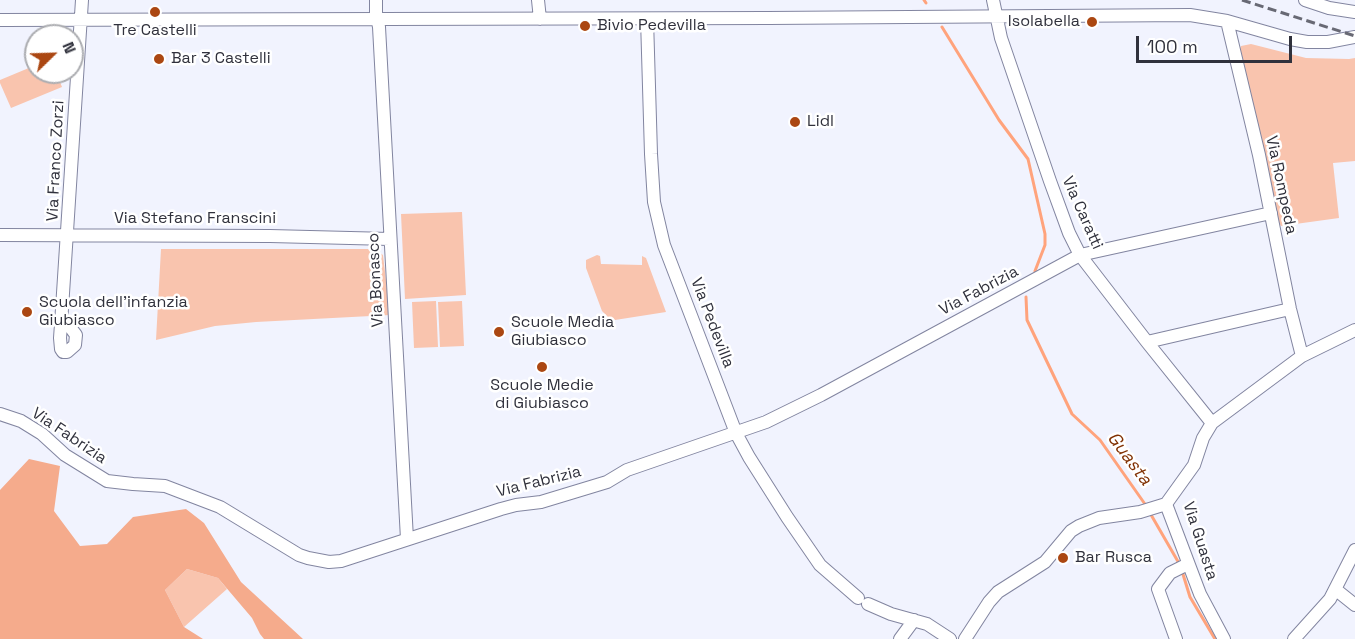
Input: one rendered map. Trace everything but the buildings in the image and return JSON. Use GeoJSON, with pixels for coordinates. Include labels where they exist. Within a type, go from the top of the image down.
{"type":"FeatureCollection","features":[{"type":"Feature","properties":{"kind":"street","name":"Via Franco Zorzi"},"geometry":{"type":"LineString","coordinates":[[61,324],[82,0]]}},
{"type":"Feature","properties":{"kind":"street","name":"Via Bonasco"},"geometry":{"type":"LineString","coordinates":[[376,0],[407,539]]}},
{"type":"Feature","properties":{"kind":"street"},"geometry":{"type":"LineString","coordinates":[[538,0],[540,19]]}},
{"type":"Feature","properties":{"kind":"street","name":"Via Caratti"},"geometry":{"type":"LineString","coordinates":[[993,0],[1000,38],[1069,233],[1080,255],[1212,423]]}},
{"type":"Feature","properties":{"kind":"street"},"geometry":{"type":"LineString","coordinates":[[1305,0],[1329,8],[1355,12]]}},
{"type":"Feature","properties":{"kind":"street"},"geometry":{"type":"LineString","coordinates":[[0,20],[1190,15],[1227,21],[1307,42],[1328,42],[1355,37]]}},
{"type":"Feature","properties":{"kind":"street","name":"Via Pedevilla"},"geometry":{"type":"LineString","coordinates":[[647,19],[651,154],[657,218],[664,245],[736,433],[774,497],[820,565],[863,601],[891,614],[933,628],[950,639]]}},
{"type":"Feature","properties":{"kind":"street","name":"Via Rompeda"},"geometry":{"type":"LineString","coordinates":[[1227,21],[1302,356]]}},
{"type":"Feature","properties":{"kind":"street","name":"Via Fabrizia"},"geometry":{"type":"LineString","coordinates":[[0,414],[21,421],[42,434],[65,455],[106,481],[165,486],[232,514],[290,550],[308,558],[329,562],[341,561],[501,509],[541,502],[607,482],[632,468],[766,422],[1080,255],[1270,213]]}},
{"type":"Feature","properties":{"kind":"street","name":"Via Stefano Franscini"},"geometry":{"type":"LineString","coordinates":[[0,234],[390,239]]}},
{"type":"Feature","properties":{"kind":"street"},"geometry":{"type":"LineString","coordinates":[[1147,342],[1290,309]]}},
{"type":"Feature","properties":{"kind":"street"},"geometry":{"type":"LineString","coordinates":[[1212,423],[1302,356],[1355,330]]}},
{"type":"Feature","properties":{"kind":"street","name":"Via Guasta"},"geometry":{"type":"LineString","coordinates":[[1212,423],[1203,438],[1194,465],[1166,504],[1200,594],[1224,639]]}},
{"type":"Feature","properties":{"kind":"street"},"geometry":{"type":"LineString","coordinates":[[965,639],[993,597],[1045,562],[1071,531],[1099,518],[1166,504]]}},
{"type":"Feature","properties":{"kind":"street"},"geometry":{"type":"LineString","coordinates":[[1294,639],[1330,599],[1355,550]]}},
{"type":"Feature","properties":{"kind":"street"},"geometry":{"type":"LineString","coordinates":[[1176,639],[1158,589],[1170,573],[1188,564]]}},
{"type":"Feature","properties":{"kind":"street"},"geometry":{"type":"LineString","coordinates":[[1335,589],[1355,605]]}},
{"type":"Feature","properties":{"kind":"street"},"geometry":{"type":"LineString","coordinates":[[900,639],[914,620]]}},
{"type":"Feature","properties":{"kind":"shaded area"},"geometry":{"type":"Polygon","coordinates":[[[1251,44],[1306,58],[1355,58],[1355,161],[1333,163],[1339,218],[1281,226],[1274,214],[1238,55],[1241,46],[1251,44]]]}},
{"type":"Feature","properties":{"kind":"shaded area"},"geometry":{"type":"Polygon","coordinates":[[[24,70],[24,84],[61,84],[62,87],[11,108],[0,80],[24,70]]]}},
{"type":"Feature","properties":{"kind":"shaded area"},"geometry":{"type":"Polygon","coordinates":[[[462,212],[466,295],[405,299],[401,214],[462,212]]]}},
{"type":"Feature","properties":{"kind":"shaded area"},"geometry":{"type":"Polygon","coordinates":[[[161,249],[368,249],[377,251],[383,255],[390,315],[215,326],[156,340],[161,249]]]}},
{"type":"Feature","properties":{"kind":"shaded area"},"geometry":{"type":"Polygon","coordinates":[[[600,256],[601,264],[642,265],[642,256],[646,258],[666,312],[615,320],[608,317],[602,311],[586,268],[586,260],[600,256]]]}},
{"type":"Feature","properties":{"kind":"shaded area"},"geometry":{"type":"Polygon","coordinates":[[[436,301],[438,347],[414,348],[412,302],[436,301]]]}},
{"type":"Feature","properties":{"kind":"shaded area"},"geometry":{"type":"Polygon","coordinates":[[[462,301],[464,346],[440,347],[438,302],[462,301]]]}},
{"type":"Feature","properties":{"kind":"shaded area"},"geometry":{"type":"Polygon","coordinates":[[[29,459],[60,466],[54,511],[80,546],[107,544],[133,517],[186,509],[204,523],[241,582],[303,639],[264,639],[252,618],[218,578],[187,569],[165,590],[184,627],[203,639],[0,639],[0,490],[29,459]]]}},
{"type":"Feature","properties":{"kind":"shaded area"},"geometry":{"type":"Polygon","coordinates":[[[187,569],[218,578],[227,589],[184,627],[165,590],[187,569]]]}},
{"type":"Feature","properties":{"kind":"waterway","name":"Guasta"},"geometry":{"type":"LineString","coordinates":[[942,27],[999,120],[1028,159],[1045,234],[1045,245],[1035,271]]}},
{"type":"Feature","properties":{"kind":"waterway","name":"Guasta"},"geometry":{"type":"LineString","coordinates":[[1026,297],[1027,320],[1072,414],[1100,440],[1147,507]]}},
{"type":"Feature","properties":{"kind":"waterway","name":"Guasta"},"geometry":{"type":"LineString","coordinates":[[1150,513],[1180,565]]}},
{"type":"Feature","properties":{"kind":"waterway","name":"Guasta"},"geometry":{"type":"LineString","coordinates":[[1182,571],[1190,597],[1215,639]]}},
{"type":"Feature","properties":{"kind":"railway"},"geometry":{"type":"LineString","coordinates":[[1242,0],[1355,36]]}},
{"type":"Feature","properties":{"kind":"place","name":"Tre Castelli"},"geometry":{"type":"Point","coordinates":[155,12]}},
{"type":"Feature","properties":{"kind":"place","name":"Isolabella"},"geometry":{"type":"Point","coordinates":[1092,22]}},
{"type":"Feature","properties":{"kind":"place","name":"Bivio Pedevilla"},"geometry":{"type":"Point","coordinates":[585,26]}},
{"type":"Feature","properties":{"kind":"place","name":"Bar 3 Castelli"},"geometry":{"type":"Point","coordinates":[159,59]}},
{"type":"Feature","properties":{"kind":"place","name":"Lidl"},"geometry":{"type":"Point","coordinates":[795,122]}},
{"type":"Feature","properties":{"kind":"place","name":"Scuola dell'infanzia Giubiasco"},"geometry":{"type":"Point","coordinates":[27,312]}},
{"type":"Feature","properties":{"kind":"place","name":"Scuole Media Giubiasco"},"geometry":{"type":"Point","coordinates":[499,332]}},
{"type":"Feature","properties":{"kind":"place","name":"Scuole Medie di Giubiasco"},"geometry":{"type":"Point","coordinates":[542,367]}},
{"type":"Feature","properties":{"kind":"place","name":"Bar Rusca"},"geometry":{"type":"Point","coordinates":[1063,558]}}]}
